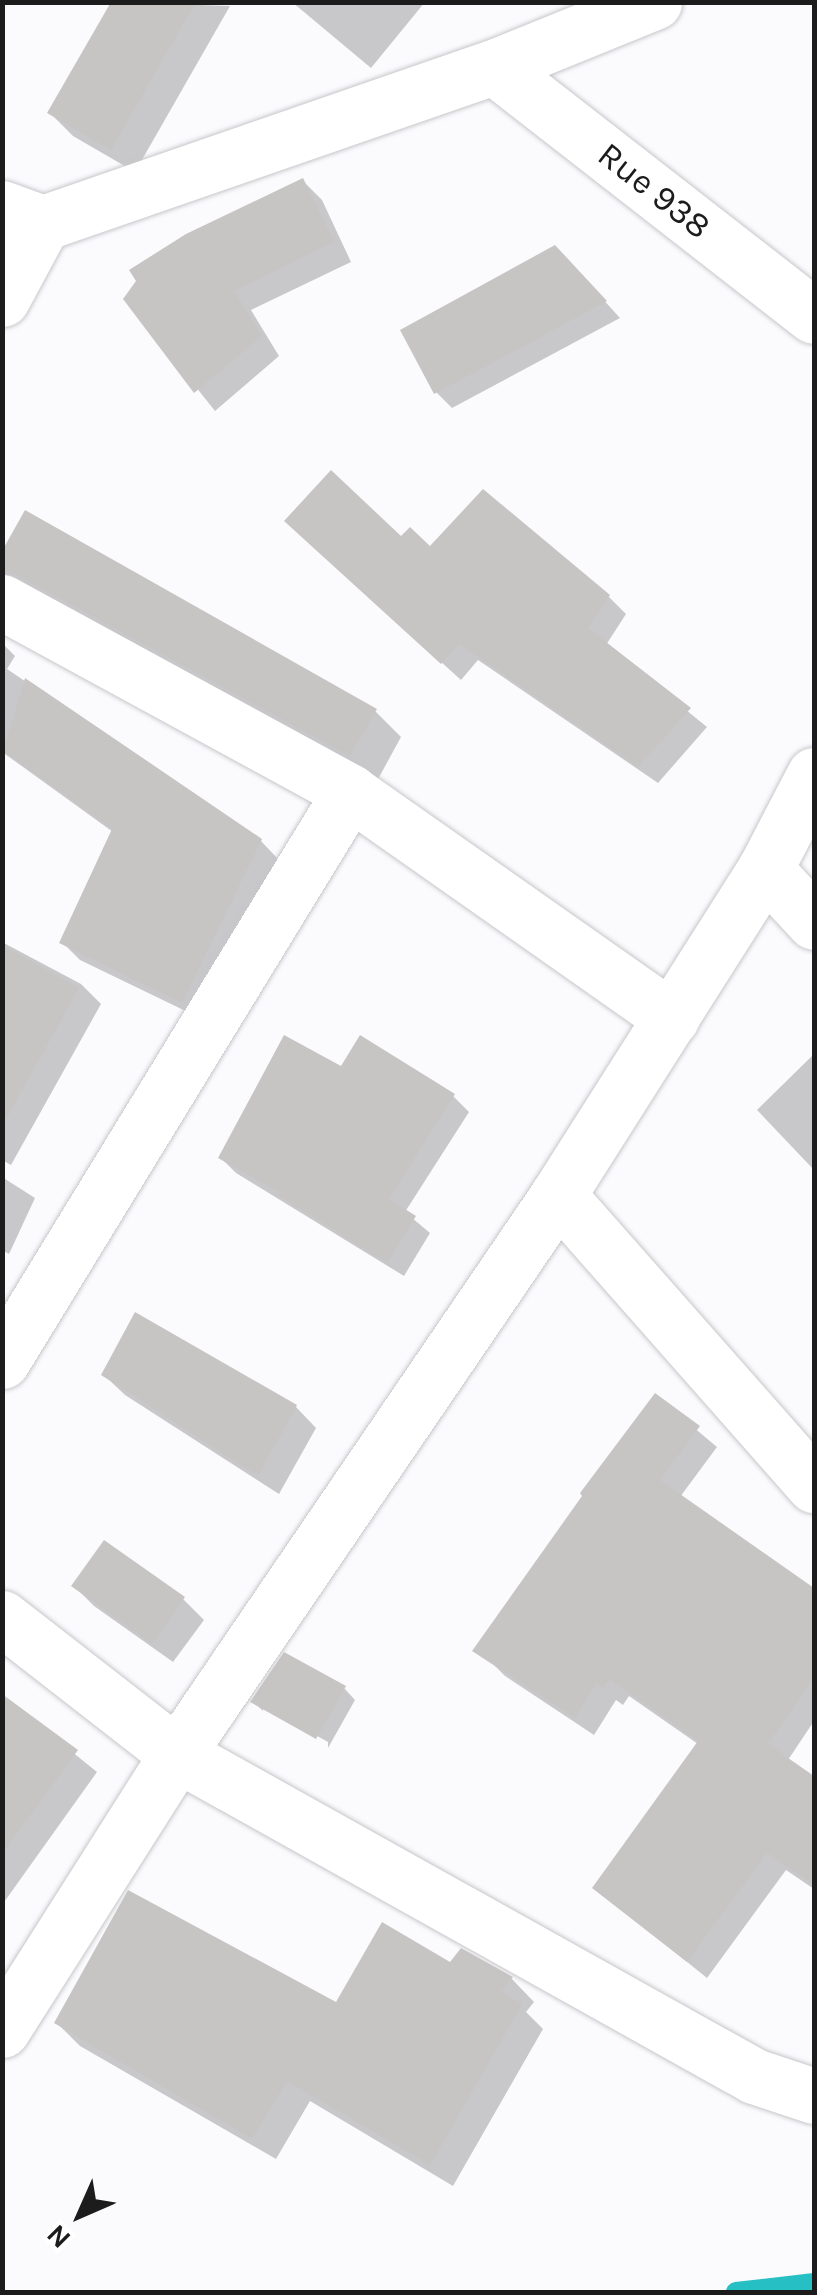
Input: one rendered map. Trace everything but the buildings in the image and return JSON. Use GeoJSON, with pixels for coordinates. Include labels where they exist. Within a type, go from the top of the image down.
{"type":"FeatureCollection","features":[{"type":"Feature","properties":{"kind":"street"},"geometry":{"type":"LineString","coordinates":[[2,300],[23,215],[494,67],[654,2]]}},
{"type":"Feature","properties":{"kind":"street","name":"Rue 938"},"geometry":{"type":"LineString","coordinates":[[494,67],[814,316]]}},
{"type":"Feature","properties":{"kind":"street"},"geometry":{"type":"LineString","coordinates":[[2,602],[350,792],[671,1018]]}},
{"type":"Feature","properties":{"kind":"street"},"geometry":{"type":"LineString","coordinates":[[3,2026],[177,1754],[558,1194],[765,869],[814,775]]}},
{"type":"Feature","properties":{"kind":"street"},"geometry":{"type":"LineString","coordinates":[[2,1361],[350,792]]}},
{"type":"Feature","properties":{"kind":"street"},"geometry":{"type":"LineString","coordinates":[[765,869],[814,922]]}},
{"type":"Feature","properties":{"kind":"street"},"geometry":{"type":"LineString","coordinates":[[558,1194],[814,1485]]}},
{"type":"Feature","properties":{"kind":"street"},"geometry":{"type":"LineString","coordinates":[[2,1618],[177,1754],[754,2076],[814,2096]]}},
{"type":"Feature","properties":{"kind":"waterway"},"geometry":{"type":"LineString","coordinates":[[736,2292],[814,2283]]}}]}
